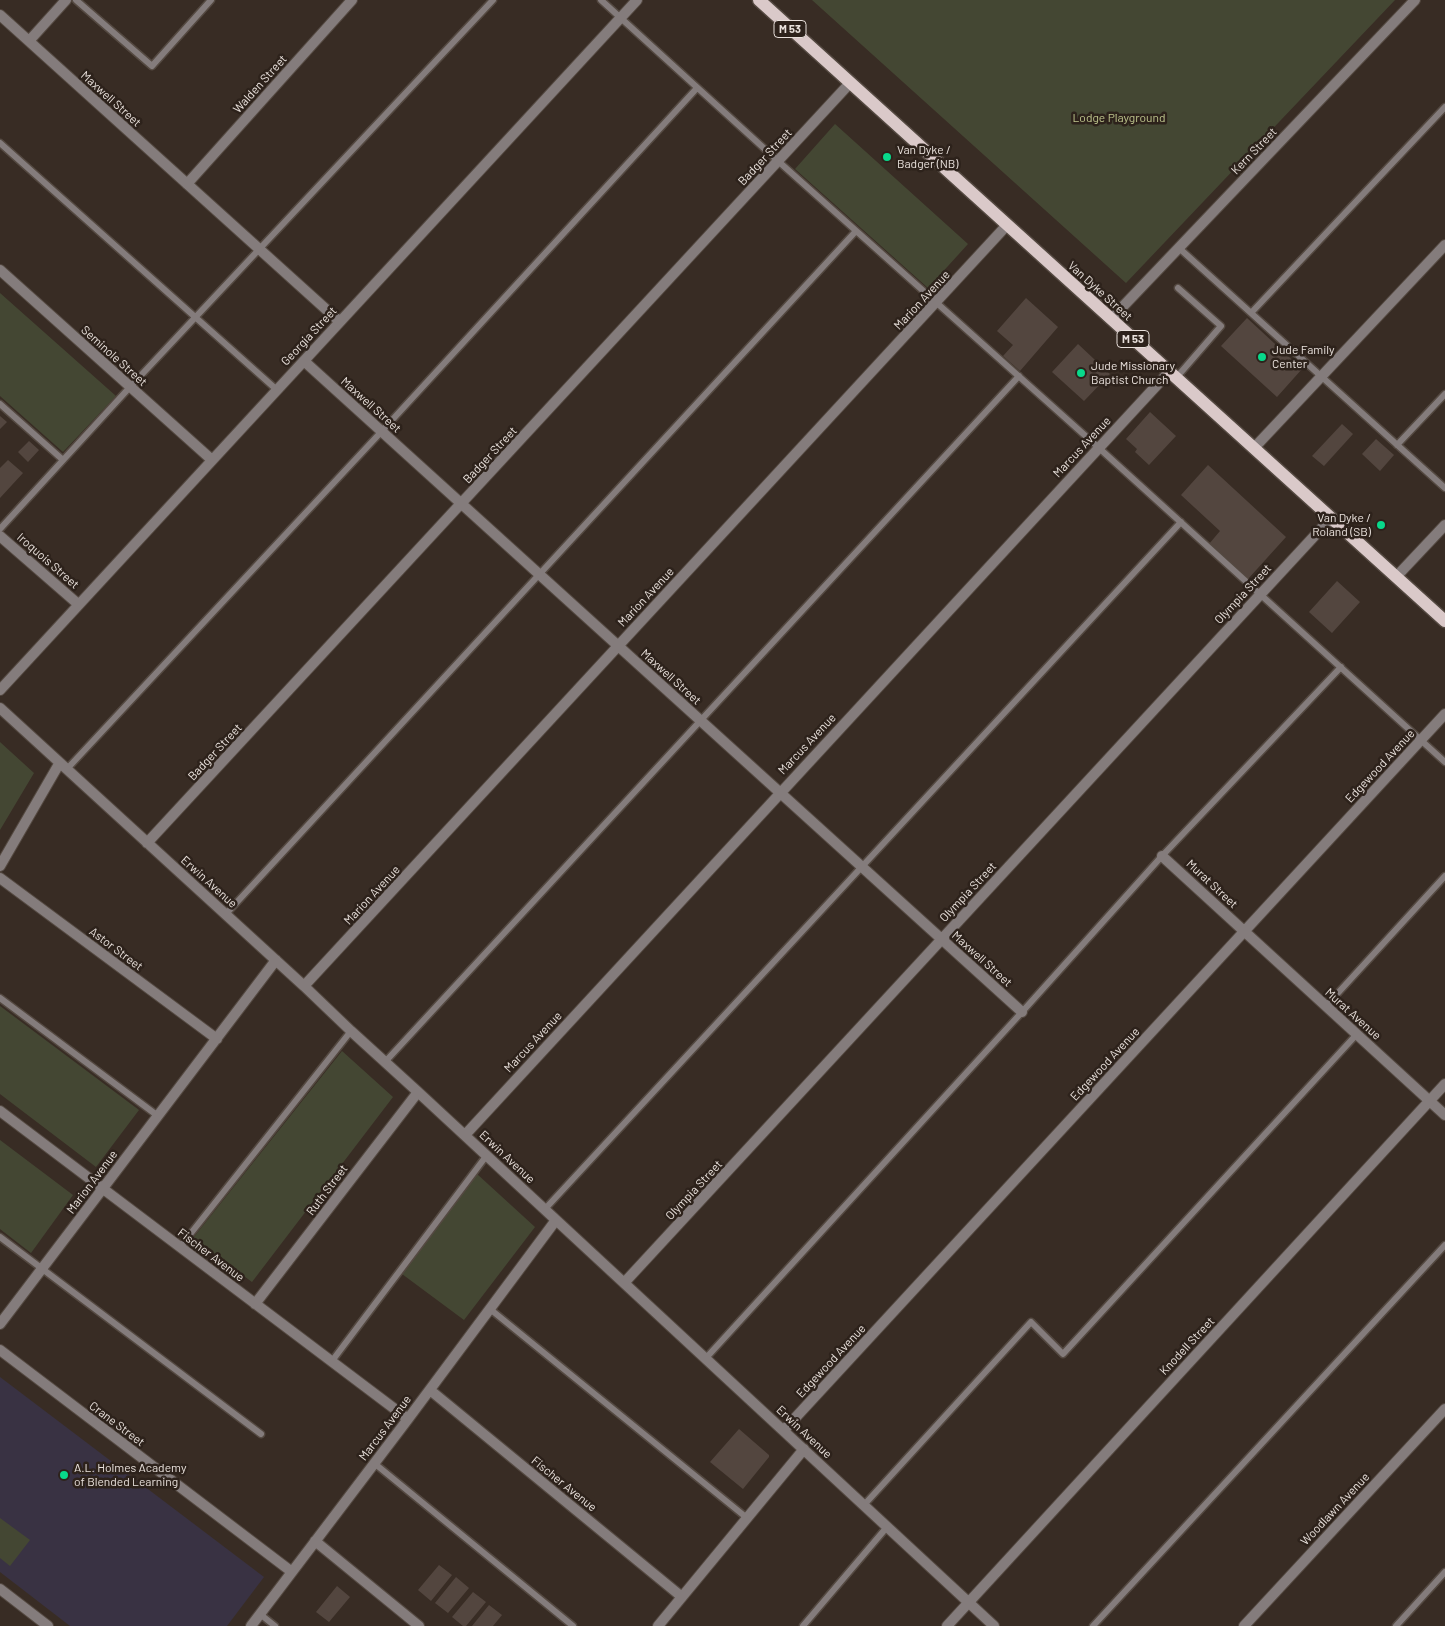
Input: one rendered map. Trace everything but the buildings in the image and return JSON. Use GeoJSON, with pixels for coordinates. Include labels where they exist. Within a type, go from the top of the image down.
{"type":"FeatureCollection","features":[{"type":"Feature","properties":{"kind":"main road","name":"Van Dyke Street"},"geometry":{"type":"LineString","coordinates":[[759,0],[1445,622]]}},
{"type":"Feature","properties":{"kind":"street"},"geometry":{"type":"LineString","coordinates":[[29,41],[66,0]]}},
{"type":"Feature","properties":{"kind":"street","name":"Walden Street"},"geometry":{"type":"LineString","coordinates":[[187,184],[352,0]]}},
{"type":"Feature","properties":{"kind":"street","name":"Georgia Street"},"geometry":{"type":"LineString","coordinates":[[0,690],[637,0]]}},
{"type":"Feature","properties":{"kind":"street","name":"Kern Street"},"geometry":{"type":"LineString","coordinates":[[1111,320],[1415,0]]}},
{"type":"Feature","properties":{"kind":"street","name":"Maxwell Street"},"geometry":{"type":"LineString","coordinates":[[0,15],[339,321]]}},
{"type":"Feature","properties":{"kind":"street","name":"Badger Street"},"geometry":{"type":"LineString","coordinates":[[147,843],[850,83]]}},
{"type":"Feature","properties":{"kind":"street","name":"Marion Avenue"},"geometry":{"type":"LineString","coordinates":[[304,986],[1007,225]]}},
{"type":"Feature","properties":{"kind":"street"},"geometry":{"type":"LineString","coordinates":[[1254,448],[1445,245]]}},
{"type":"Feature","properties":{"kind":"street","name":"Seminole Street"},"geometry":{"type":"LineString","coordinates":[[0,270],[212,460]]}},
{"type":"Feature","properties":{"kind":"street","name":"Maxwell Street"},"geometry":{"type":"LineString","coordinates":[[304,361],[1022,1012]]}},
{"type":"Feature","properties":{"kind":"street","name":"Marcus Avenue"},"geometry":{"type":"LineString","coordinates":[[465,1135],[1099,448],[1172,375]]}},
{"type":"Feature","properties":{"kind":"street","name":"Olympia Street"},"geometry":{"type":"LineString","coordinates":[[624,1283],[1331,518]]}},
{"type":"Feature","properties":{"kind":"street"},"geometry":{"type":"LineString","coordinates":[[1396,577],[1445,525]]}},
{"type":"Feature","properties":{"kind":"street","name":"Iroquois Street"},"geometry":{"type":"LineString","coordinates":[[0,536],[78,604]]}},
{"type":"Feature","properties":{"kind":"street","name":"Erwin Avenue"},"geometry":{"type":"LineString","coordinates":[[0,708],[62,767],[276,960],[994,1626]]}},
{"type":"Feature","properties":{"kind":"street","name":"Edgewood Avenue"},"geometry":{"type":"LineString","coordinates":[[784,1430],[1445,714]]}},
{"type":"Feature","properties":{"kind":"street"},"geometry":{"type":"LineString","coordinates":[[0,866],[62,767]]}},
{"type":"Feature","properties":{"kind":"street","name":"Murat Street"},"geometry":{"type":"LineString","coordinates":[[1162,856],[1244,932]]}},
{"type":"Feature","properties":{"kind":"street","name":"Astor Street"},"geometry":{"type":"LineString","coordinates":[[0,878],[216,1039]]}},
{"type":"Feature","properties":{"kind":"street","name":"Murat Avenue"},"geometry":{"type":"LineString","coordinates":[[1244,932],[1445,1115]]}},
{"type":"Feature","properties":{"kind":"street","name":"Marion Avenue"},"geometry":{"type":"LineString","coordinates":[[0,1324],[276,960]]}},
{"type":"Feature","properties":{"kind":"street","name":"Knodell Street"},"geometry":{"type":"LineString","coordinates":[[947,1626],[1445,1084]]}},
{"type":"Feature","properties":{"kind":"street","name":"Ruth Street"},"geometry":{"type":"LineString","coordinates":[[255,1304],[418,1092]]}},
{"type":"Feature","properties":{"kind":"street","name":"Fischer Avenue"},"geometry":{"type":"LineString","coordinates":[[0,1111],[408,1419]]}},
{"type":"Feature","properties":{"kind":"street","name":"Marcus Avenue"},"geometry":{"type":"LineString","coordinates":[[251,1626],[556,1220]]}},
{"type":"Feature","properties":{"kind":"street","name":"Crane Street"},"geometry":{"type":"LineString","coordinates":[[0,1350],[292,1572]]}},
{"type":"Feature","properties":{"kind":"street","name":"Fischer Avenue"},"geometry":{"type":"LineString","coordinates":[[430,1390],[682,1597]]}},
{"type":"Feature","properties":{"kind":"street","name":"Woodlawn Avenue"},"geometry":{"type":"LineString","coordinates":[[1244,1626],[1445,1409]]}},
{"type":"Feature","properties":{"kind":"street"},"geometry":{"type":"LineString","coordinates":[[658,1626],[804,1449]]}},
{"type":"Feature","properties":{"kind":"street"},"geometry":{"type":"LineString","coordinates":[[315,1541],[419,1626]]}},
{"type":"Feature","properties":{"kind":"street"},"geometry":{"type":"LineString","coordinates":[[0,1589],[48,1626]]}},
{"type":"Feature","properties":{"kind":"lane"},"geometry":{"type":"LineString","coordinates":[[76,0],[152,66],[211,0]]}},
{"type":"Feature","properties":{"kind":"lane"},"geometry":{"type":"LineString","coordinates":[[0,529],[130,387],[493,0]]}},
{"type":"Feature","properties":{"kind":"lane"},"geometry":{"type":"LineString","coordinates":[[601,0],[1445,762]]}},
{"type":"Feature","properties":{"kind":"lane"},"geometry":{"type":"LineString","coordinates":[[62,767],[382,431],[698,88]]}},
{"type":"Feature","properties":{"kind":"lane"},"geometry":{"type":"LineString","coordinates":[[1251,313],[1445,107]]}},
{"type":"Feature","properties":{"kind":"lane"},"geometry":{"type":"LineString","coordinates":[[0,143],[276,390]]}},
{"type":"Feature","properties":{"kind":"lane"},"geometry":{"type":"LineString","coordinates":[[226,914],[856,231]]}},
{"type":"Feature","properties":{"kind":"lane"},"geometry":{"type":"LineString","coordinates":[[1179,248],[1445,488]]}},
{"type":"Feature","properties":{"kind":"lane"},"geometry":{"type":"LineString","coordinates":[[1172,375],[1221,326],[1178,288]]}},
{"type":"Feature","properties":{"kind":"lane"},"geometry":{"type":"LineString","coordinates":[[385,1062],[1019,376]]}},
{"type":"Feature","properties":{"kind":"lane"},"geometry":{"type":"LineString","coordinates":[[1397,445],[1445,394]]}},
{"type":"Feature","properties":{"kind":"lane"},"geometry":{"type":"LineString","coordinates":[[0,404],[63,460]]}},
{"type":"Feature","properties":{"kind":"lane"},"geometry":{"type":"LineString","coordinates":[[545,1209],[1181,522]]}},
{"type":"Feature","properties":{"kind":"lane"},"geometry":{"type":"LineString","coordinates":[[706,1358],[1162,856],[1341,667]]}},
{"type":"Feature","properties":{"kind":"lane"},"geometry":{"type":"LineString","coordinates":[[1326,1006],[1445,876]]}},
{"type":"Feature","properties":{"kind":"lane"},"geometry":{"type":"LineString","coordinates":[[0,998],[158,1116]]}},
{"type":"Feature","properties":{"kind":"lane"},"geometry":{"type":"LineString","coordinates":[[180,1247],[351,1031]]}},
{"type":"Feature","properties":{"kind":"lane"},"geometry":{"type":"LineString","coordinates":[[864,1505],[1032,1322],[1064,1354],[1356,1034]]}},
{"type":"Feature","properties":{"kind":"lane"},"geometry":{"type":"LineString","coordinates":[[332,1361],[487,1156]]}},
{"type":"Feature","properties":{"kind":"lane"},"geometry":{"type":"LineString","coordinates":[[0,1237],[261,1434]]}},
{"type":"Feature","properties":{"kind":"lane"},"geometry":{"type":"LineString","coordinates":[[1094,1626],[1445,1245]]}},
{"type":"Feature","properties":{"kind":"lane"},"geometry":{"type":"LineString","coordinates":[[490,1309],[747,1518]]}},
{"type":"Feature","properties":{"kind":"lane"},"geometry":{"type":"LineString","coordinates":[[374,1463],[573,1626]]}},
{"type":"Feature","properties":{"kind":"lane"},"geometry":{"type":"LineString","coordinates":[[803,1626],[887,1527]]}},
{"type":"Feature","properties":{"kind":"lane"},"geometry":{"type":"LineString","coordinates":[[1396,1626],[1445,1572]]}},
{"type":"Feature","properties":{"kind":"lane"},"geometry":{"type":"LineString","coordinates":[[260,1614],[275,1626]]}},
{"type":"Feature","properties":{"kind":"shaded area","name":"A.L. Holmes Academy of Blended Learning"},"geometry":{"type":"Polygon","coordinates":[[[0,1377],[264,1577],[227,1626],[70,1626],[0,1572],[0,1377]]]}},
{"type":"Feature","properties":{"kind":"green space","name":"Lodge Playground"},"geometry":{"type":"Polygon","coordinates":[[[812,0],[1395,0],[1126,283],[812,0]]]}},
{"type":"Feature","properties":{"kind":"green space"},"geometry":{"type":"Polygon","coordinates":[[[835,124],[968,244],[928,288],[795,169],[835,124]]]}},
{"type":"Feature","properties":{"kind":"green space"},"geometry":{"type":"Polygon","coordinates":[[[0,293],[116,396],[63,452],[0,396],[0,293]]]}},
{"type":"Feature","properties":{"kind":"green space"},"geometry":{"type":"Polygon","coordinates":[[[0,742],[34,773],[0,830],[0,742]]]}},
{"type":"Feature","properties":{"kind":"green space"},"geometry":{"type":"Polygon","coordinates":[[[0,1006],[139,1110],[96,1167],[0,1094],[0,1006]]]}},
{"type":"Feature","properties":{"kind":"green space"},"geometry":{"type":"Polygon","coordinates":[[[342,1051],[393,1097],[252,1282],[193,1238],[342,1051]]]}},
{"type":"Feature","properties":{"kind":"green space"},"geometry":{"type":"Polygon","coordinates":[[[0,1140],[73,1195],[31,1253],[0,1229],[0,1140]]]}},
{"type":"Feature","properties":{"kind":"green space"},"geometry":{"type":"Polygon","coordinates":[[[477,1174],[535,1227],[464,1320],[402,1274],[477,1174]]]}},
{"type":"Feature","properties":{"kind":"green space"},"geometry":{"type":"Polygon","coordinates":[[[0,1518],[30,1540],[10,1566],[0,1558],[0,1518]]]}},
{"type":"Feature","properties":{"kind":"place","name":"Van Dyke / Badger (NB)"},"geometry":{"type":"Point","coordinates":[887,157]}},
{"type":"Feature","properties":{"kind":"place","name":"Jude Family Center"},"geometry":{"type":"Point","coordinates":[1262,357]}},
{"type":"Feature","properties":{"kind":"place","name":"Jude Missionary Baptist Church"},"geometry":{"type":"Point","coordinates":[1081,373]}},
{"type":"Feature","properties":{"kind":"place","name":"Van Dyke / Roland (SB)"},"geometry":{"type":"Point","coordinates":[1381,525]}},
{"type":"Feature","properties":{"kind":"place","name":"A.L. Holmes Academy of Blended Learning"},"geometry":{"type":"Point","coordinates":[64,1475]}}]}
